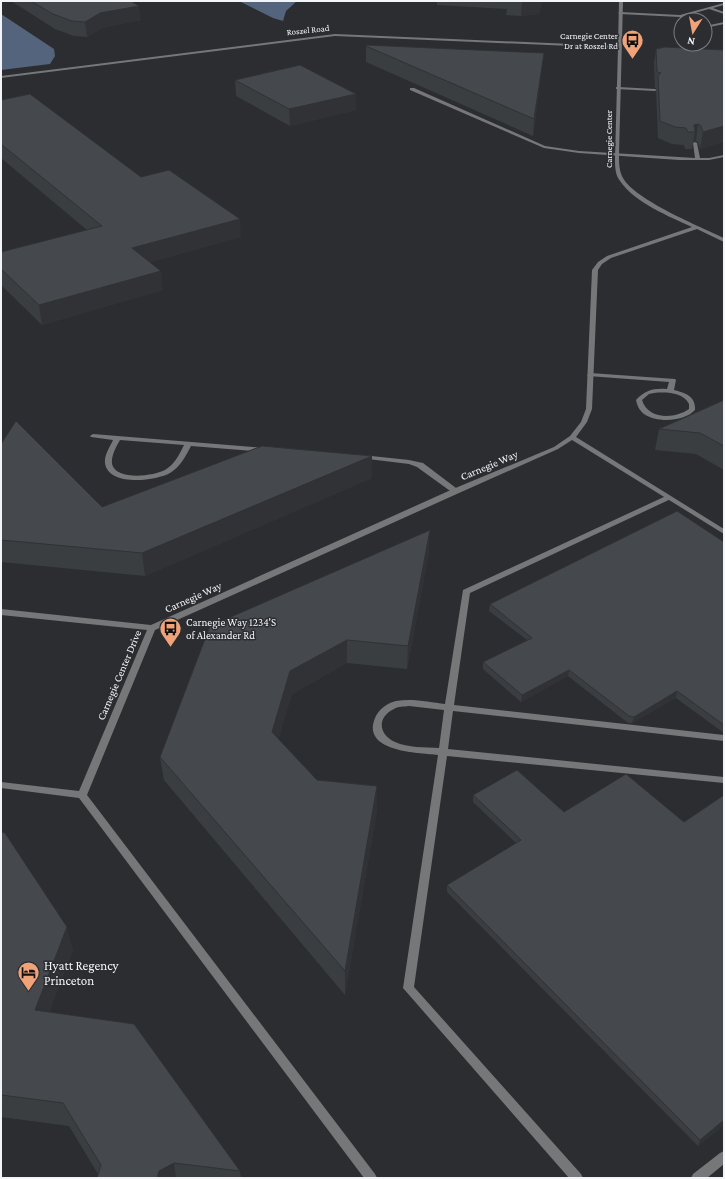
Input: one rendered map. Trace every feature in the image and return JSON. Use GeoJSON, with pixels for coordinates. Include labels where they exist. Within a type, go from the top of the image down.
{"type":"FeatureCollection","features":[{"type":"Feature","properties":{"kind":"street","name":"Carnegie Center"},"geometry":{"type":"LineString","coordinates":[[621,1],[618,88],[618,172],[623,181],[632,191],[645,200],[724,240]]}},
{"type":"Feature","properties":{"kind":"street"},"geometry":{"type":"LineString","coordinates":[[694,12],[724,4]]}},
{"type":"Feature","properties":{"kind":"street"},"geometry":{"type":"LineString","coordinates":[[709,8],[724,13]]}},
{"type":"Feature","properties":{"kind":"street"},"geometry":{"type":"LineString","coordinates":[[620,13],[673,16]]}},
{"type":"Feature","properties":{"kind":"street"},"geometry":{"type":"LineString","coordinates":[[713,25],[724,23]]}},
{"type":"Feature","properties":{"kind":"street","name":"Roszel Road"},"geometry":{"type":"LineString","coordinates":[[1,77],[334,35],[619,47]]}},
{"type":"Feature","properties":{"kind":"street"},"geometry":{"type":"LineString","coordinates":[[618,88],[655,90]]}},
{"type":"Feature","properties":{"kind":"street"},"geometry":{"type":"LineString","coordinates":[[412,89],[544,147],[579,152],[698,159],[724,156]]}},
{"type":"Feature","properties":{"kind":"street"},"geometry":{"type":"LineString","coordinates":[[694,143],[698,159]]}},
{"type":"Feature","properties":{"kind":"street","name":"Carnegie Way"},"geometry":{"type":"LineString","coordinates":[[152,628],[456,491],[534,459],[556,448],[572,437],[584,422],[589,409],[595,270],[600,263],[609,257],[698,227]]}},
{"type":"Feature","properties":{"kind":"street"},"geometry":{"type":"LineString","coordinates":[[590,375],[673,380],[670,391]]}},
{"type":"Feature","properties":{"kind":"street"},"geometry":{"type":"LineString","coordinates":[[658,390],[670,391],[680,393],[691,401],[693,406],[692,410],[681,417],[664,418],[647,413],[639,404],[639,400],[647,392],[658,390]]}},
{"type":"Feature","properties":{"kind":"street"},"geometry":{"type":"LineString","coordinates":[[93,436],[272,450]]}},
{"type":"Feature","properties":{"kind":"street"},"geometry":{"type":"LineString","coordinates":[[572,437],[724,532]]}},
{"type":"Feature","properties":{"kind":"street"},"geometry":{"type":"LineString","coordinates":[[116,438],[109,456],[109,465],[115,473],[132,478],[151,477],[167,472],[179,462],[188,444]]}},
{"type":"Feature","properties":{"kind":"street"},"geometry":{"type":"LineString","coordinates":[[354,457],[409,462],[420,465],[456,491]]}},
{"type":"Feature","properties":{"kind":"street"},"geometry":{"type":"LineString","coordinates":[[577,1178],[408,988],[466,592],[670,498]]}},
{"type":"Feature","properties":{"kind":"street","name":"Carnegie Center Drive"},"geometry":{"type":"LineString","coordinates":[[1,612],[152,628],[82,795]]}},
{"type":"Feature","properties":{"kind":"street"},"geometry":{"type":"LineString","coordinates":[[724,738],[409,703],[394,705],[381,713],[376,726],[379,736],[389,744],[402,748],[724,780]]}},
{"type":"Feature","properties":{"kind":"street"},"geometry":{"type":"LineString","coordinates":[[1,785],[82,795],[371,1178]]}},
{"type":"Feature","properties":{"kind":"street"},"geometry":{"type":"LineString","coordinates":[[697,1178],[724,1157]]}},
{"type":"Feature","properties":{"kind":"shaded area"},"geometry":{"type":"Polygon","coordinates":[[[239,1],[297,1],[286,11],[283,21],[273,18],[239,1]]]}},
{"type":"Feature","properties":{"kind":"shaded area"},"geometry":{"type":"Polygon","coordinates":[[[1,14],[54,49],[55,56],[50,64],[1,70],[1,14]]]}},
{"type":"Feature","properties":{"kind":"building"},"geometry":{"type":"Polygon","coordinates":[[[31,1],[131,1],[139,6],[100,13],[85,22],[72,21],[53,14],[31,1]]]}},
{"type":"Feature","properties":{"kind":"building"},"geometry":{"type":"Polygon","coordinates":[[[366,46],[544,53],[534,119],[366,46]]]}},
{"type":"Feature","properties":{"kind":"building"},"geometry":{"type":"Polygon","coordinates":[[[673,47],[673,52],[713,52],[713,49],[724,50],[724,126],[703,132],[701,126],[698,124],[694,125],[695,132],[688,132],[686,128],[675,127],[660,121],[658,76],[661,73],[657,72],[656,49],[673,47]]]}},
{"type":"Feature","properties":{"kind":"building"},"geometry":{"type":"Polygon","coordinates":[[[300,65],[356,94],[289,109],[235,80],[300,65]]]}},
{"type":"Feature","properties":{"kind":"building"},"geometry":{"type":"Polygon","coordinates":[[[30,94],[141,177],[169,170],[240,219],[132,248],[161,271],[39,305],[1,269],[1,252],[102,226],[1,144],[1,100],[30,94]]]}},
{"type":"Feature","properties":{"kind":"building"},"geometry":{"type":"Polygon","coordinates":[[[724,400],[724,446],[700,433],[659,429],[724,400]]]}},
{"type":"Feature","properties":{"kind":"building"},"geometry":{"type":"Polygon","coordinates":[[[16,421],[102,507],[262,446],[372,456],[142,553],[1,540],[1,444],[16,421]]]}},
{"type":"Feature","properties":{"kind":"building"},"geometry":{"type":"Polygon","coordinates":[[[677,511],[724,542],[724,725],[677,691],[634,717],[629,716],[569,670],[522,695],[483,662],[532,638],[490,604],[677,511]]]}},
{"type":"Feature","properties":{"kind":"building"},"geometry":{"type":"Polygon","coordinates":[[[430,530],[408,646],[347,640],[290,671],[272,732],[317,780],[377,786],[345,971],[160,757],[210,626],[430,530]]]}},
{"type":"Feature","properties":{"kind":"building"},"geometry":{"type":"Polygon","coordinates":[[[517,770],[564,812],[626,774],[684,822],[724,795],[724,1120],[700,1140],[447,885],[521,840],[473,795],[517,770]]]}},
{"type":"Feature","properties":{"kind":"building","name":"Hyatt Regency Princeton"},"geometry":{"type":"Polygon","coordinates":[[[1,832],[5,833],[67,927],[35,1010],[134,1024],[240,1171],[174,1163],[159,1171],[157,1178],[97,1178],[101,1165],[63,1103],[1,1095],[1,832]]]}},
{"type":"Feature","properties":{"kind":"place","name":"Carnegie Center Dr at Roszel Rd"},"geometry":{"type":"Point","coordinates":[633,60]}},
{"type":"Feature","properties":{"kind":"place","name":"Carnegie Way 1234'S of Alexander Rd"},"geometry":{"type":"Point","coordinates":[170,648]}},
{"type":"Feature","properties":{"kind":"place","name":"Hyatt Regency Princeton"},"geometry":{"type":"Point","coordinates":[29,992]}}]}
